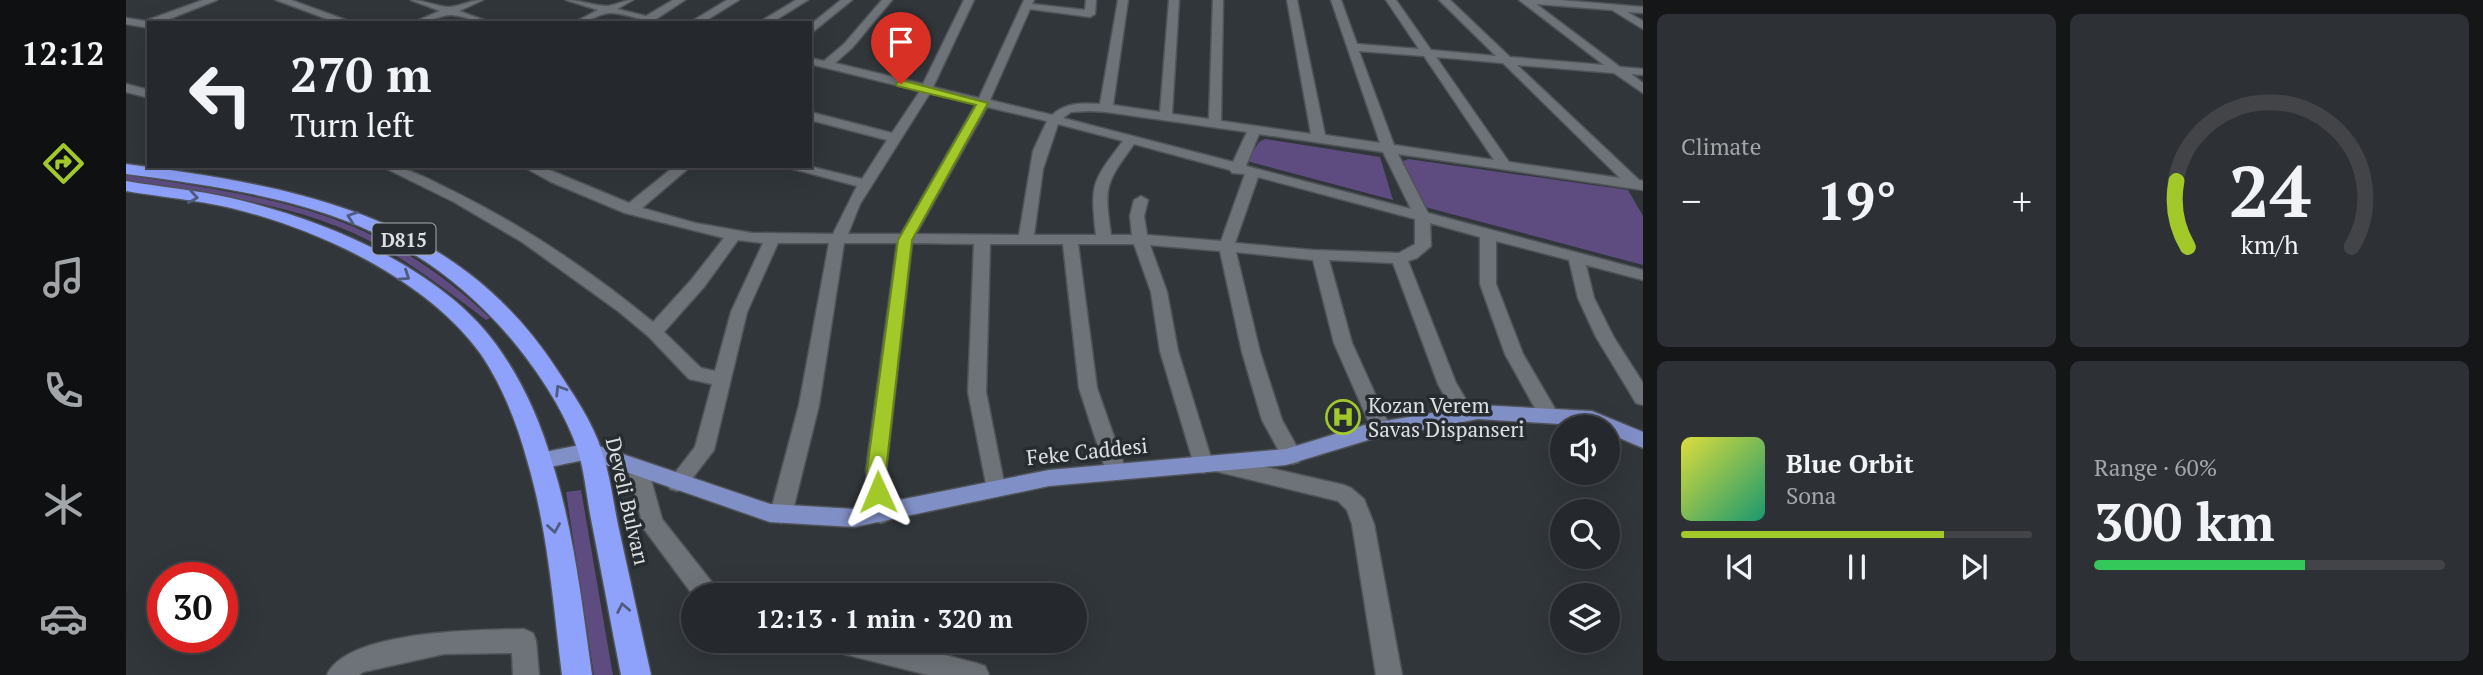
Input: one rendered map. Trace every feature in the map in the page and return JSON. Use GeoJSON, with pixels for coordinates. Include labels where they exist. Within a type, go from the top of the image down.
{"type":"FeatureCollection","features":[{"type":"Feature","properties":{"kind":"highway","name":"Develi Bulvarı"},"geometry":{"type":"LineString","coordinates":[[126,169],[238,185],[298,198],[371,223],[430,254],[467,280],[502,312],[561,389],[578,419],[590,451],[636,675]]}},
{"type":"Feature","properties":{"kind":"highway","name":"D815"},"geometry":{"type":"LineString","coordinates":[[126,186],[216,200],[263,212],[351,245],[393,268],[467,325],[502,370],[540,461],[551,509],[577,675]]}},
{"type":"Feature","properties":{"kind":"main road","name":"Feke Caddesi"},"geometry":{"type":"LineString","coordinates":[[590,451],[738,504],[780,514],[826,518],[881,513],[1049,478],[1292,456],[1381,429],[1464,413],[1506,411],[1592,418],[1643,440]]}},
{"type":"Feature","properties":{"kind":"main road"},"geometry":{"type":"LineString","coordinates":[[540,461],[590,451]]}},
{"type":"Feature","properties":{"kind":"street"},"geometry":{"type":"LineString","coordinates":[[174,0],[198,5]]}},
{"type":"Feature","properties":{"kind":"street"},"geometry":{"type":"LineString","coordinates":[[156,21],[212,0]]}},
{"type":"Feature","properties":{"kind":"street"},"geometry":{"type":"LineString","coordinates":[[281,0],[343,21]]}},
{"type":"Feature","properties":{"kind":"street"},"geometry":{"type":"LineString","coordinates":[[296,4],[310,0]]}},
{"type":"Feature","properties":{"kind":"street"},"geometry":{"type":"LineString","coordinates":[[416,0],[481,21]]}},
{"type":"Feature","properties":{"kind":"street"},"geometry":{"type":"LineString","coordinates":[[422,21],[478,0]]}},
{"type":"Feature","properties":{"kind":"street"},"geometry":{"type":"LineString","coordinates":[[573,0],[654,21]]}},
{"type":"Feature","properties":{"kind":"street"},"geometry":{"type":"LineString","coordinates":[[582,21],[628,0]]}},
{"type":"Feature","properties":{"kind":"street"},"geometry":{"type":"LineString","coordinates":[[648,19],[680,0]]}},
{"type":"Feature","properties":{"kind":"street"},"geometry":{"type":"LineString","coordinates":[[697,21],[734,0]]}},
{"type":"Feature","properties":{"kind":"street"},"geometry":{"type":"LineString","coordinates":[[766,21],[803,0]]}},
{"type":"Feature","properties":{"kind":"street"},"geometry":{"type":"LineString","coordinates":[[824,0],[845,2]]}},
{"type":"Feature","properties":{"kind":"street"},"geometry":{"type":"LineString","coordinates":[[826,65],[848,46],[887,0]]}},
{"type":"Feature","properties":{"kind":"street"},"geometry":{"type":"LineString","coordinates":[[780,514],[809,405],[837,241],[853,204],[926,90],[969,0]]}},
{"type":"Feature","properties":{"kind":"street"},"geometry":{"type":"LineString","coordinates":[[881,513],[876,470],[905,240],[983,103],[1028,3],[1090,14],[1091,0]]}},
{"type":"Feature","properties":{"kind":"street"},"geometry":{"type":"LineString","coordinates":[[1106,108],[1123,0]]}},
{"type":"Feature","properties":{"kind":"street"},"geometry":{"type":"LineString","coordinates":[[1166,117],[1174,0]]}},
{"type":"Feature","properties":{"kind":"street"},"geometry":{"type":"LineString","coordinates":[[1215,124],[1218,0]]}},
{"type":"Feature","properties":{"kind":"street"},"geometry":{"type":"LineString","coordinates":[[1292,0],[1319,140]]}},
{"type":"Feature","properties":{"kind":"street"},"geometry":{"type":"LineString","coordinates":[[535,168],[630,210],[706,232],[733,236],[837,241],[1140,239],[1227,244],[1320,256],[1411,256],[1423,246],[1422,216],[1389,149],[1336,0]]}},
{"type":"Feature","properties":{"kind":"street"},"geometry":{"type":"LineString","coordinates":[[1391,0],[1505,166]]}},
{"type":"Feature","properties":{"kind":"street"},"geometry":{"type":"LineString","coordinates":[[1444,0],[1641,189]]}},
{"type":"Feature","properties":{"kind":"street"},"geometry":{"type":"LineString","coordinates":[[1525,0],[1643,10]]}},
{"type":"Feature","properties":{"kind":"street"},"geometry":{"type":"LineString","coordinates":[[1525,0],[1643,89]]}},
{"type":"Feature","properties":{"kind":"street"},"geometry":{"type":"LineString","coordinates":[[1602,0],[1643,26]]}},
{"type":"Feature","properties":{"kind":"street"},"geometry":{"type":"LineString","coordinates":[[812,29],[845,2]]}},
{"type":"Feature","properties":{"kind":"street"},"geometry":{"type":"LineString","coordinates":[[127,22],[147,24]]}},
{"type":"Feature","properties":{"kind":"street"},"geometry":{"type":"LineString","coordinates":[[1354,47],[1643,72]]}},
{"type":"Feature","properties":{"kind":"street"},"geometry":{"type":"LineString","coordinates":[[812,62],[1054,119],[1245,172],[1643,275]]}},
{"type":"Feature","properties":{"kind":"street"},"geometry":{"type":"LineString","coordinates":[[126,88],[147,93]]}},
{"type":"Feature","properties":{"kind":"street"},"geometry":{"type":"LineString","coordinates":[[1026,239],[1040,143],[1054,119],[1064,110],[1106,108],[1505,166],[1641,189]]}},
{"type":"Feature","properties":{"kind":"street"},"geometry":{"type":"LineString","coordinates":[[812,117],[895,138]]}},
{"type":"Feature","properties":{"kind":"street"},"geometry":{"type":"LineString","coordinates":[[1254,130],[1227,244],[1251,352],[1272,420],[1292,456]]}},
{"type":"Feature","properties":{"kind":"street"},"geometry":{"type":"LineString","coordinates":[[1104,238],[1099,200],[1103,177],[1130,140]]}},
{"type":"Feature","properties":{"kind":"street"},"geometry":{"type":"LineString","coordinates":[[392,168],[532,242],[606,291],[654,332],[695,374],[722,379]]}},
{"type":"Feature","properties":{"kind":"street"},"geometry":{"type":"LineString","coordinates":[[630,210],[682,168]]}},
{"type":"Feature","properties":{"kind":"street"},"geometry":{"type":"LineString","coordinates":[[798,168],[866,184]]}},
{"type":"Feature","properties":{"kind":"street"},"geometry":{"type":"LineString","coordinates":[[1141,201],[1137,216],[1140,239],[1159,292],[1169,351],[1210,465],[1344,494],[1356,505],[1363,524],[1389,675]]}},
{"type":"Feature","properties":{"kind":"street"},"geometry":{"type":"LineString","coordinates":[[1488,233],[1488,285],[1514,354],[1548,414]]}},
{"type":"Feature","properties":{"kind":"street"},"geometry":{"type":"LineString","coordinates":[[654,332],[698,283],[733,236]]}},
{"type":"Feature","properties":{"kind":"street"},"geometry":{"type":"LineString","coordinates":[[1070,238],[1088,388],[1116,471]]}},
{"type":"Feature","properties":{"kind":"street"},"geometry":{"type":"LineString","coordinates":[[677,483],[704,450],[739,312],[772,239]]}},
{"type":"Feature","properties":{"kind":"street"},"geometry":{"type":"LineString","coordinates":[[982,239],[977,392],[995,488]]}},
{"type":"Feature","properties":{"kind":"street"},"geometry":{"type":"LineString","coordinates":[[1320,256],[1343,343],[1381,429]]}},
{"type":"Feature","properties":{"kind":"street"},"geometry":{"type":"LineString","coordinates":[[1576,257],[1586,298],[1605,338],[1643,398]]}},
{"type":"Feature","properties":{"kind":"street"},"geometry":{"type":"LineString","coordinates":[[1399,258],[1447,384],[1464,413]]}},
{"type":"Feature","properties":{"kind":"street"},"geometry":{"type":"LineString","coordinates":[[638,469],[652,523],[696,583]]}},
{"type":"Feature","properties":{"kind":"street"},"geometry":{"type":"LineString","coordinates":[[341,675],[356,662],[444,642],[524,641],[526,675]]}},
{"type":"Feature","properties":{"kind":"street"},"geometry":{"type":"LineString","coordinates":[[888,653],[976,675]]}},
{"type":"Feature","properties":{"kind":"shaded area"},"geometry":{"type":"Polygon","coordinates":[[[1265,139],[1380,157],[1393,200],[1247,161],[1259,142],[1265,139]]]}},
{"type":"Feature","properties":{"kind":"shaded area"},"geometry":{"type":"Polygon","coordinates":[[[1408,159],[1628,190],[1643,216],[1643,265],[1425,207],[1403,161],[1408,159]]]}},
{"type":"Feature","properties":{"kind":"shaded area"},"geometry":{"type":"Polygon","coordinates":[[[126,175],[276,202],[364,231],[406,253],[448,282],[490,318],[486,320],[385,249],[323,221],[225,196],[126,181],[126,175]]]}},
{"type":"Feature","properties":{"kind":"shaded area"},"geometry":{"type":"Polygon","coordinates":[[[581,490],[613,675],[594,675],[566,492],[581,490]]]}},
{"type":"Feature","properties":{"kind":"place","name":"Kozan Verem Savas Dispanseri"},"geometry":{"type":"Point","coordinates":[1343,417]}},
{"type":"Feature","properties":{"kind":"route"},"geometry":{"type":"LineString","coordinates":[[878,492],[876,470],[905,240],[983,103],[901,84]]}}]}
